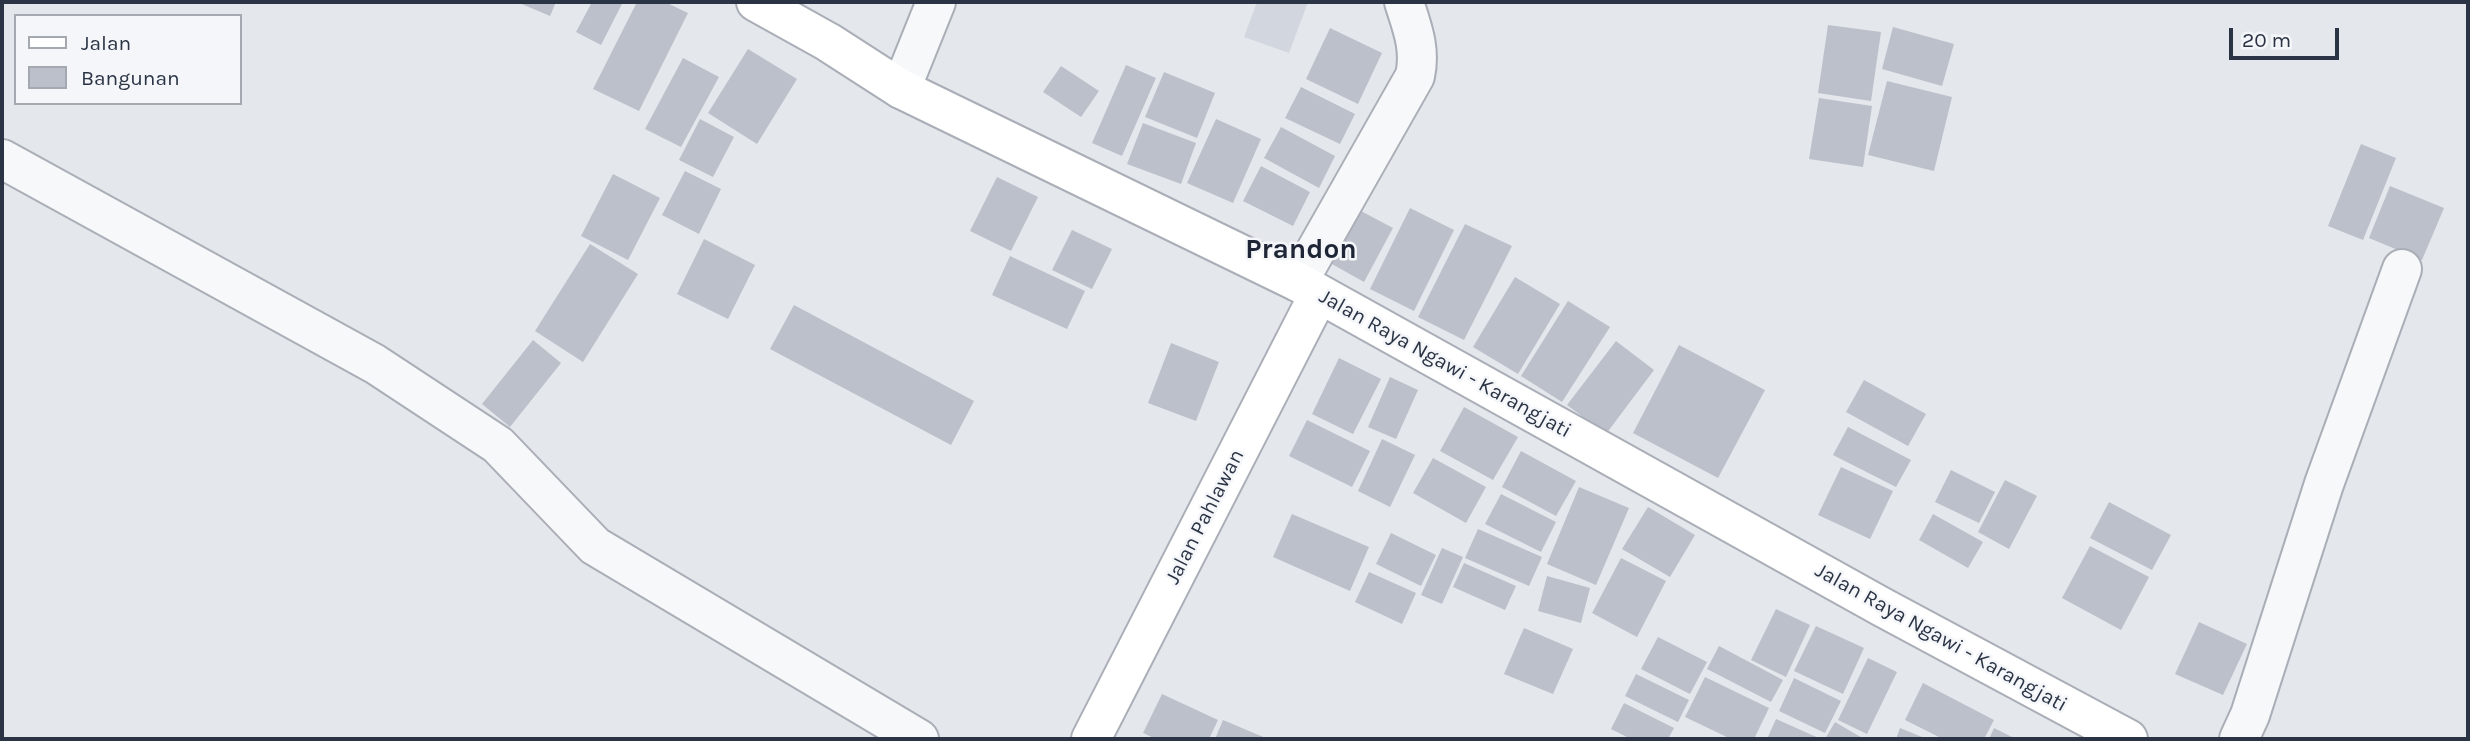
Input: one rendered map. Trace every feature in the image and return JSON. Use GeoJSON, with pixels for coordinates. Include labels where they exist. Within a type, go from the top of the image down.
{"type":"FeatureCollection","features":[{"type":"Feature","properties":{"kind":"main road","name":"Jalan Raya Ngawi - Karangjati"},"geometry":{"type":"LineString","coordinates":[[756,2],[828,42],[901,89],[1308,288],[2128,739]]}},
{"type":"Feature","properties":{"kind":"main road","name":"Jalan Pahlawan"},"geometry":{"type":"LineString","coordinates":[[1091,739],[1308,288]]}},
{"type":"Feature","properties":{"kind":"street"},"geometry":{"type":"LineString","coordinates":[[901,89],[936,2]]}},
{"type":"Feature","properties":{"kind":"street"},"geometry":{"type":"LineString","coordinates":[[1308,288],[1415,76],[1417,44],[1404,2]]}},
{"type":"Feature","properties":{"kind":"street"},"geometry":{"type":"LineString","coordinates":[[2,159],[375,364],[498,445],[595,546],[919,739]]}},
{"type":"Feature","properties":{"kind":"street"},"geometry":{"type":"LineString","coordinates":[[2239,739],[2250,715],[2324,484],[2402,270]]}},
{"type":"Feature","properties":{"kind":"shaded area"},"geometry":{"type":"Polygon","coordinates":[[[1257,2],[1308,2],[1289,53],[1244,37],[1257,2]]]}},
{"type":"Feature","properties":{"kind":"building"},"geometry":{"type":"Polygon","coordinates":[[[517,2],[556,2],[550,16],[517,2]]]}},
{"type":"Feature","properties":{"kind":"building"},"geometry":{"type":"Polygon","coordinates":[[[592,2],[623,2],[601,45],[576,32],[592,2]]]}},
{"type":"Feature","properties":{"kind":"building"},"geometry":{"type":"Polygon","coordinates":[[[637,2],[665,2],[688,13],[639,111],[593,89],[637,2]]]}},
{"type":"Feature","properties":{"kind":"building"},"geometry":{"type":"Polygon","coordinates":[[[1828,25],[1881,32],[1871,101],[1818,93],[1828,25]]]}},
{"type":"Feature","properties":{"kind":"building"},"geometry":{"type":"Polygon","coordinates":[[[1893,27],[1954,44],[1942,86],[1882,69],[1893,27]]]}},
{"type":"Feature","properties":{"kind":"building"},"geometry":{"type":"Polygon","coordinates":[[[1330,28],[1382,53],[1358,104],[1306,79],[1330,28]]]}},
{"type":"Feature","properties":{"kind":"building"},"geometry":{"type":"Polygon","coordinates":[[[748,49],[797,79],[757,144],[708,113],[748,49]]]}},
{"type":"Feature","properties":{"kind":"building"},"geometry":{"type":"Polygon","coordinates":[[[683,58],[719,77],[681,147],[645,129],[683,58]]]}},
{"type":"Feature","properties":{"kind":"building"},"geometry":{"type":"Polygon","coordinates":[[[1126,65],[1156,78],[1122,156],[1092,143],[1126,65]]]}},
{"type":"Feature","properties":{"kind":"building"},"geometry":{"type":"Polygon","coordinates":[[[1061,66],[1099,91],[1081,117],[1043,92],[1061,66]]]}},
{"type":"Feature","properties":{"kind":"building"},"geometry":{"type":"Polygon","coordinates":[[[1164,72],[1215,93],[1197,138],[1145,117],[1164,72]]]}},
{"type":"Feature","properties":{"kind":"building"},"geometry":{"type":"Polygon","coordinates":[[[1887,81],[1952,97],[1934,171],[1868,155],[1887,81]]]}},
{"type":"Feature","properties":{"kind":"building"},"geometry":{"type":"Polygon","coordinates":[[[1301,87],[1355,114],[1340,144],[1285,118],[1301,87]]]}},
{"type":"Feature","properties":{"kind":"building"},"geometry":{"type":"Polygon","coordinates":[[[1819,98],[1872,106],[1863,167],[1809,159],[1819,98]]]}},
{"type":"Feature","properties":{"kind":"building"},"geometry":{"type":"Polygon","coordinates":[[[700,119],[734,137],[713,177],[679,160],[700,119]]]}},
{"type":"Feature","properties":{"kind":"building"},"geometry":{"type":"Polygon","coordinates":[[[1216,119],[1261,139],[1233,203],[1187,183],[1216,119]]]}},
{"type":"Feature","properties":{"kind":"building"},"geometry":{"type":"Polygon","coordinates":[[[1143,123],[1196,143],[1181,184],[1127,164],[1143,123]]]}},
{"type":"Feature","properties":{"kind":"building"},"geometry":{"type":"Polygon","coordinates":[[[1281,127],[1335,156],[1319,188],[1264,158],[1281,127]]]}},
{"type":"Feature","properties":{"kind":"building"},"geometry":{"type":"Polygon","coordinates":[[[2361,144],[2396,158],[2363,240],[2328,226],[2361,144]]]}},
{"type":"Feature","properties":{"kind":"building"},"geometry":{"type":"Polygon","coordinates":[[[1261,166],[1310,192],[1293,226],[1243,201],[1261,166]]]}},
{"type":"Feature","properties":{"kind":"building"},"geometry":{"type":"Polygon","coordinates":[[[685,171],[721,189],[699,234],[662,215],[685,171]]]}},
{"type":"Feature","properties":{"kind":"building"},"geometry":{"type":"Polygon","coordinates":[[[613,174],[660,198],[628,260],[581,236],[613,174]]]}},
{"type":"Feature","properties":{"kind":"building"},"geometry":{"type":"Polygon","coordinates":[[[997,177],[1038,197],[1011,251],[970,231],[997,177]]]}},
{"type":"Feature","properties":{"kind":"building"},"geometry":{"type":"Polygon","coordinates":[[[2390,186],[2444,208],[2422,260],[2369,238],[2390,186]]]}},
{"type":"Feature","properties":{"kind":"building"},"geometry":{"type":"Polygon","coordinates":[[[1410,208],[1454,230],[1414,311],[1370,289],[1410,208]]]}},
{"type":"Feature","properties":{"kind":"building"},"geometry":{"type":"Polygon","coordinates":[[[1359,210],[1393,228],[1364,282],[1330,263],[1359,210]]]}},
{"type":"Feature","properties":{"kind":"building"},"geometry":{"type":"Polygon","coordinates":[[[1465,224],[1512,246],[1464,340],[1418,317],[1465,224]]]}},
{"type":"Feature","properties":{"kind":"building"},"geometry":{"type":"Polygon","coordinates":[[[1072,230],[1112,249],[1092,289],[1052,270],[1072,230]]]}},
{"type":"Feature","properties":{"kind":"building"},"geometry":{"type":"Polygon","coordinates":[[[704,239],[755,265],[728,319],[677,294],[704,239]]]}},
{"type":"Feature","properties":{"kind":"building"},"geometry":{"type":"Polygon","coordinates":[[[590,244],[638,274],[583,362],[535,331],[590,244]]]}},
{"type":"Feature","properties":{"kind":"building"},"geometry":{"type":"Polygon","coordinates":[[[1010,256],[1085,291],[1067,329],[992,295],[1010,256]]]}},
{"type":"Feature","properties":{"kind":"building"},"geometry":{"type":"Polygon","coordinates":[[[1515,277],[1560,304],[1518,374],[1473,347],[1515,277]]]}},
{"type":"Feature","properties":{"kind":"building"},"geometry":{"type":"Polygon","coordinates":[[[1568,301],[1610,327],[1562,402],[1521,376],[1568,301]]]}},
{"type":"Feature","properties":{"kind":"building"},"geometry":{"type":"Polygon","coordinates":[[[794,305],[974,401],[951,445],[770,349],[794,305]]]}},
{"type":"Feature","properties":{"kind":"building"},"geometry":{"type":"Polygon","coordinates":[[[533,340],[561,363],[510,427],[482,404],[533,340]]]}},
{"type":"Feature","properties":{"kind":"building"},"geometry":{"type":"Polygon","coordinates":[[[1616,341],[1654,370],[1606,434],[1567,405],[1616,341]]]}},
{"type":"Feature","properties":{"kind":"building"},"geometry":{"type":"Polygon","coordinates":[[[1171,343],[1219,362],[1196,421],[1148,403],[1171,343]]]}},
{"type":"Feature","properties":{"kind":"building"},"geometry":{"type":"Polygon","coordinates":[[[1679,345],[1765,390],[1718,478],[1633,433],[1679,345]]]}},
{"type":"Feature","properties":{"kind":"building"},"geometry":{"type":"Polygon","coordinates":[[[1339,358],[1381,379],[1353,434],[1312,414],[1339,358]]]}},
{"type":"Feature","properties":{"kind":"building"},"geometry":{"type":"Polygon","coordinates":[[[1390,377],[1418,390],[1396,439],[1368,427],[1390,377]]]}},
{"type":"Feature","properties":{"kind":"building"},"geometry":{"type":"Polygon","coordinates":[[[1864,380],[1926,414],[1908,446],[1846,412],[1864,380]]]}},
{"type":"Feature","properties":{"kind":"building"},"geometry":{"type":"Polygon","coordinates":[[[1464,407],[1518,437],[1493,480],[1440,451],[1464,407]]]}},
{"type":"Feature","properties":{"kind":"building"},"geometry":{"type":"Polygon","coordinates":[[[1307,420],[1370,451],[1352,487],[1289,456],[1307,420]]]}},
{"type":"Feature","properties":{"kind":"building"},"geometry":{"type":"Polygon","coordinates":[[[1848,427],[1911,460],[1896,487],[1833,455],[1848,427]]]}},
{"type":"Feature","properties":{"kind":"building"},"geometry":{"type":"Polygon","coordinates":[[[1382,439],[1415,455],[1390,507],[1358,491],[1382,439]]]}},
{"type":"Feature","properties":{"kind":"building"},"geometry":{"type":"Polygon","coordinates":[[[1521,451],[1576,481],[1556,516],[1502,487],[1521,451]]]}},
{"type":"Feature","properties":{"kind":"building"},"geometry":{"type":"Polygon","coordinates":[[[1433,458],[1486,487],[1466,523],[1413,493],[1433,458]]]}},
{"type":"Feature","properties":{"kind":"building"},"geometry":{"type":"Polygon","coordinates":[[[1841,467],[1893,491],[1870,539],[1818,515],[1841,467]]]}},
{"type":"Feature","properties":{"kind":"building"},"geometry":{"type":"Polygon","coordinates":[[[1951,470],[1995,492],[1979,523],[1935,502],[1951,470]]]}},
{"type":"Feature","properties":{"kind":"building"},"geometry":{"type":"Polygon","coordinates":[[[2005,480],[2037,496],[2009,549],[1978,532],[2005,480]]]}},
{"type":"Feature","properties":{"kind":"building"},"geometry":{"type":"Polygon","coordinates":[[[1579,487],[1629,508],[1596,585],[1547,564],[1579,487]]]}},
{"type":"Feature","properties":{"kind":"building"},"geometry":{"type":"Polygon","coordinates":[[[1501,494],[1556,522],[1541,552],[1485,524],[1501,494]]]}},
{"type":"Feature","properties":{"kind":"building"},"geometry":{"type":"Polygon","coordinates":[[[2109,502],[2171,535],[2152,570],[2090,538],[2109,502]]]}},
{"type":"Feature","properties":{"kind":"building"},"geometry":{"type":"Polygon","coordinates":[[[1648,507],[1695,535],[1670,577],[1622,549],[1648,507]]]}},
{"type":"Feature","properties":{"kind":"building"},"geometry":{"type":"Polygon","coordinates":[[[1292,514],[1369,547],[1350,591],[1273,557],[1292,514]]]}},
{"type":"Feature","properties":{"kind":"building"},"geometry":{"type":"Polygon","coordinates":[[[1933,514],[1983,542],[1968,568],[1919,540],[1933,514]]]}},
{"type":"Feature","properties":{"kind":"building"},"geometry":{"type":"Polygon","coordinates":[[[1478,529],[1542,557],[1529,586],[1465,558],[1478,529]]]}},
{"type":"Feature","properties":{"kind":"building"},"geometry":{"type":"Polygon","coordinates":[[[1391,533],[1436,555],[1421,586],[1376,564],[1391,533]]]}},
{"type":"Feature","properties":{"kind":"building"},"geometry":{"type":"Polygon","coordinates":[[[2090,546],[2149,577],[2121,630],[2062,598],[2090,546]]]}},
{"type":"Feature","properties":{"kind":"building"},"geometry":{"type":"Polygon","coordinates":[[[1442,548],[1463,557],[1442,604],[1421,595],[1442,548]]]}},
{"type":"Feature","properties":{"kind":"building"},"geometry":{"type":"Polygon","coordinates":[[[1621,558],[1666,581],[1637,637],[1592,613],[1621,558]]]}},
{"type":"Feature","properties":{"kind":"building"},"geometry":{"type":"Polygon","coordinates":[[[1464,563],[1516,586],[1505,610],[1453,587],[1464,563]]]}},
{"type":"Feature","properties":{"kind":"building"},"geometry":{"type":"Polygon","coordinates":[[[1369,572],[1416,593],[1402,624],[1355,602],[1369,572]]]}},
{"type":"Feature","properties":{"kind":"building"},"geometry":{"type":"Polygon","coordinates":[[[1547,576],[1590,588],[1581,623],[1538,611],[1547,576]]]}},
{"type":"Feature","properties":{"kind":"building"},"geometry":{"type":"Polygon","coordinates":[[[1776,609],[1810,625],[1786,677],[1751,660],[1776,609]]]}},
{"type":"Feature","properties":{"kind":"building"},"geometry":{"type":"Polygon","coordinates":[[[2199,622],[2247,644],[2223,695],[2175,674],[2199,622]]]}},
{"type":"Feature","properties":{"kind":"building"},"geometry":{"type":"Polygon","coordinates":[[[1816,626],[1864,648],[1843,694],[1794,671],[1816,626]]]}},
{"type":"Feature","properties":{"kind":"building"},"geometry":{"type":"Polygon","coordinates":[[[1524,628],[1573,649],[1553,694],[1504,674],[1524,628]]]}},
{"type":"Feature","properties":{"kind":"building"},"geometry":{"type":"Polygon","coordinates":[[[1658,637],[1707,662],[1690,694],[1641,669],[1658,637]]]}},
{"type":"Feature","properties":{"kind":"building"},"geometry":{"type":"Polygon","coordinates":[[[1719,646],[1783,680],[1771,702],[1707,669],[1719,646]]]}},
{"type":"Feature","properties":{"kind":"building"},"geometry":{"type":"Polygon","coordinates":[[[1868,658],[1897,672],[1867,734],[1838,720],[1868,658]]]}},
{"type":"Feature","properties":{"kind":"building"},"geometry":{"type":"Polygon","coordinates":[[[1636,674],[1689,700],[1678,722],[1625,696],[1636,674]]]}},
{"type":"Feature","properties":{"kind":"building"},"geometry":{"type":"Polygon","coordinates":[[[1705,677],[1769,708],[1754,739],[1731,739],[1685,717],[1705,677]]]}},
{"type":"Feature","properties":{"kind":"building"},"geometry":{"type":"Polygon","coordinates":[[[1794,678],[1841,701],[1825,733],[1779,711],[1794,678]]]}},
{"type":"Feature","properties":{"kind":"building"},"geometry":{"type":"Polygon","coordinates":[[[1923,683],[1994,720],[1984,739],[1943,739],[1905,720],[1923,683]]]}},
{"type":"Feature","properties":{"kind":"building"},"geometry":{"type":"Polygon","coordinates":[[[1162,694],[1218,720],[1209,739],[1156,739],[1143,733],[1162,694]]]}},
{"type":"Feature","properties":{"kind":"building"},"geometry":{"type":"Polygon","coordinates":[[[1624,703],[1674,728],[1668,739],[1631,739],[1611,729],[1624,703]]]}},
{"type":"Feature","properties":{"kind":"building"},"geometry":{"type":"Polygon","coordinates":[[[1776,719],[1821,739],[1767,739],[1776,719]]]}},
{"type":"Feature","properties":{"kind":"building"},"geometry":{"type":"Polygon","coordinates":[[[1223,720],[1268,739],[1215,739],[1223,720]]]}},
{"type":"Feature","properties":{"kind":"building"},"geometry":{"type":"Polygon","coordinates":[[[1835,722],[1864,739],[1825,739],[1835,722]]]}},
{"type":"Feature","properties":{"kind":"building"},"geometry":{"type":"Polygon","coordinates":[[[1900,728],[1927,739],[1896,739],[1900,728]]]}},
{"type":"Feature","properties":{"kind":"building"},"geometry":{"type":"Polygon","coordinates":[[[1994,728],[2016,739],[1989,739],[1994,728]]]}},
{"type":"Feature","properties":{"kind":"district","name":"Prandon"},"geometry":{"type":"Point","coordinates":[1301,250]}}]}
